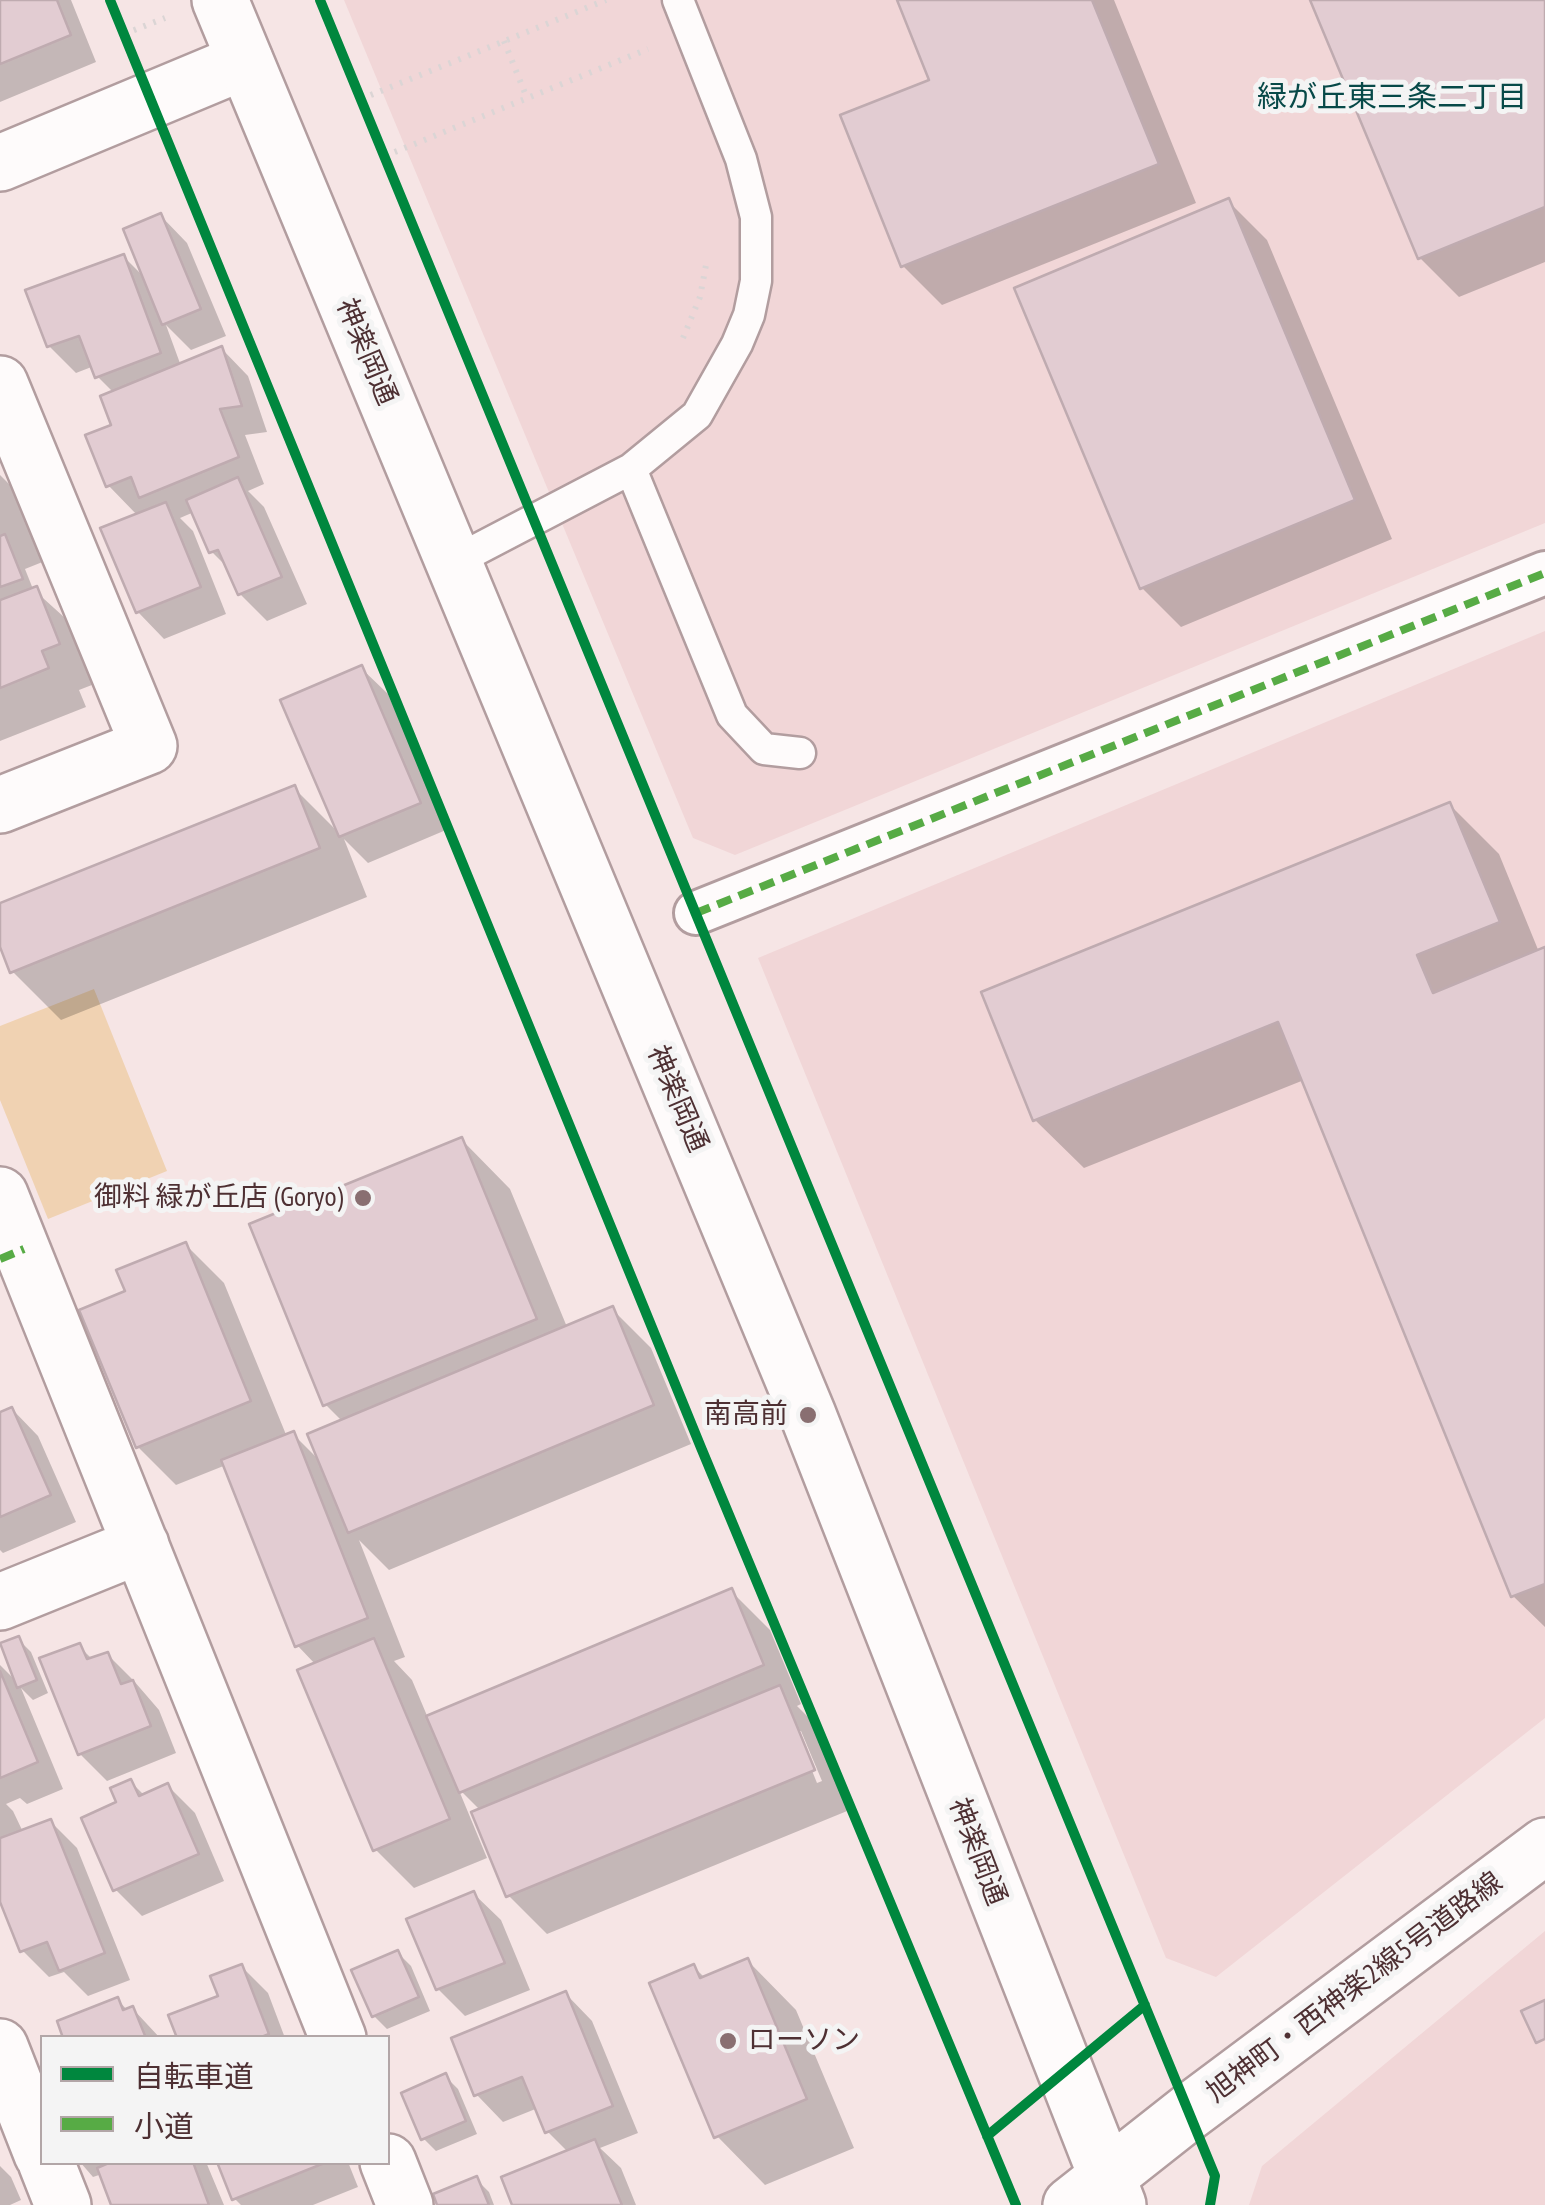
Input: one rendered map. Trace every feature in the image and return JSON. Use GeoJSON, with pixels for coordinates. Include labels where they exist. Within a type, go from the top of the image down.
{"type":"FeatureCollection","features":[{"type":"Feature","properties":{"kind":"street","name":"神楽岡通"},"geometry":{"type":"LineString","coordinates":[[220,0],[808,1416],[1099,2195]]}},
{"type":"Feature","properties":{"kind":"street"},"geometry":{"type":"LineString","coordinates":[[0,163],[245,61]]}},
{"type":"Feature","properties":{"kind":"street"},"geometry":{"type":"LineString","coordinates":[[0,384],[149,746],[0,806]]}},
{"type":"Feature","properties":{"kind":"street"},"geometry":{"type":"LineString","coordinates":[[696,912],[1545,573]]}},
{"type":"Feature","properties":{"kind":"street"},"geometry":{"type":"LineString","coordinates":[[0,1195],[12,1254],[140,1545],[337,2035]]}},
{"type":"Feature","properties":{"kind":"street"},"geometry":{"type":"LineString","coordinates":[[0,1602],[140,1545]]}},
{"type":"Feature","properties":{"kind":"street","name":"旭神町・西神楽2線5号道路線"},"geometry":{"type":"LineString","coordinates":[[1099,2195],[1545,1846]]}},
{"type":"Feature","properties":{"kind":"street"},"geometry":{"type":"LineString","coordinates":[[0,2047],[40,2149]]}},
{"type":"Feature","properties":{"kind":"street"},"geometry":{"type":"LineString","coordinates":[[47,2165],[63,2205]]}},
{"type":"Feature","properties":{"kind":"street"},"geometry":{"type":"LineString","coordinates":[[389,2165],[404,2205]]}},
{"type":"Feature","properties":{"kind":"lane"},"geometry":{"type":"LineString","coordinates":[[453,562],[630,469],[696,414],[738,344],[756,281],[756,217],[741,159],[678,0]]}},
{"type":"Feature","properties":{"kind":"lane"},"geometry":{"type":"LineString","coordinates":[[630,469],[732,715],[764,748],[800,754]]}},
{"type":"Feature","properties":{"kind":"path"},"geometry":{"type":"LineString","coordinates":[[361,100],[606,0]]}},
{"type":"Feature","properties":{"kind":"path"},"geometry":{"type":"LineString","coordinates":[[504,41],[527,98]]}},
{"type":"Feature","properties":{"kind":"path"},"geometry":{"type":"LineString","coordinates":[[385,156],[655,46]]}},
{"type":"Feature","properties":{"kind":"path"},"geometry":{"type":"LineString","coordinates":[[680,346],[700,297],[707,261]]}},
{"type":"Feature","properties":{"kind":"shaded area"},"geometry":{"type":"Polygon","coordinates":[[[344,0],[1545,0],[1545,523],[735,855],[693,838],[344,0]]]}},
{"type":"Feature","properties":{"kind":"shaded area"},"geometry":{"type":"Polygon","coordinates":[[[1545,631],[1545,1718],[1216,1977],[1166,1958],[758,958],[1545,631]]]}},
{"type":"Feature","properties":{"kind":"shaded area"},"geometry":{"type":"Polygon","coordinates":[[[94,989],[167,1171],[48,1219],[0,1100],[0,1026],[94,989]]]}},
{"type":"Feature","properties":{"kind":"shaded area"},"geometry":{"type":"Polygon","coordinates":[[[1545,1931],[1545,2205],[1249,2205],[1262,2166],[1545,1931]]]}},
{"type":"Feature","properties":{"kind":"building"},"geometry":{"type":"Polygon","coordinates":[[[0,0],[57,0],[71,35],[0,64],[0,0]]]}},
{"type":"Feature","properties":{"kind":"building"},"geometry":{"type":"Polygon","coordinates":[[[897,0],[1092,0],[1159,164],[901,267],[840,115],[929,80],[897,0]]]}},
{"type":"Feature","properties":{"kind":"building"},"geometry":{"type":"Polygon","coordinates":[[[1310,0],[1545,0],[1545,207],[1418,259],[1310,0]]]}},
{"type":"Feature","properties":{"kind":"building"},"geometry":{"type":"Polygon","coordinates":[[[1229,198],[1355,500],[1140,589],[1014,288],[1229,198]]]}},
{"type":"Feature","properties":{"kind":"building"},"geometry":{"type":"Polygon","coordinates":[[[161,213],[201,309],[162,325],[123,229],[161,213]]]}},
{"type":"Feature","properties":{"kind":"building"},"geometry":{"type":"Polygon","coordinates":[[[124,254],[161,353],[95,378],[79,336],[47,347],[25,290],[124,254]]]}},
{"type":"Feature","properties":{"kind":"building"},"geometry":{"type":"Polygon","coordinates":[[[222,346],[242,406],[220,409],[239,457],[139,498],[131,477],[106,487],[85,435],[111,425],[100,396],[222,346]]]}},
{"type":"Feature","properties":{"kind":"building"},"geometry":{"type":"Polygon","coordinates":[[[238,477],[282,577],[238,595],[218,550],[209,553],[186,500],[238,477]]]}},
{"type":"Feature","properties":{"kind":"building"},"geometry":{"type":"Polygon","coordinates":[[[166,502],[201,587],[136,613],[100,528],[166,502]]]}},
{"type":"Feature","properties":{"kind":"building"},"geometry":{"type":"Polygon","coordinates":[[[5,534],[23,579],[0,587],[0,536],[5,534]]]}},
{"type":"Feature","properties":{"kind":"building"},"geometry":{"type":"Polygon","coordinates":[[[37,586],[60,644],[42,651],[49,668],[0,688],[0,600],[37,586]]]}},
{"type":"Feature","properties":{"kind":"building"},"geometry":{"type":"Polygon","coordinates":[[[362,665],[421,803],[339,837],[280,700],[362,665]]]}},
{"type":"Feature","properties":{"kind":"building"},"geometry":{"type":"Polygon","coordinates":[[[295,785],[320,848],[10,973],[0,947],[0,903],[295,785]]]}},
{"type":"Feature","properties":{"kind":"building"},"geometry":{"type":"Polygon","coordinates":[[[1450,802],[1500,922],[1417,955],[1433,993],[1545,947],[1545,1584],[1511,1597],[1278,1022],[1033,1121],[981,992],[1450,802]]]}},
{"type":"Feature","properties":{"kind":"building"},"geometry":{"type":"Polygon","coordinates":[[[462,1137],[537,1319],[323,1406],[249,1224],[462,1137]]]}},
{"type":"Feature","properties":{"kind":"building"},"geometry":{"type":"Polygon","coordinates":[[[186,1242],[251,1401],[136,1448],[79,1310],[125,1291],[116,1270],[186,1242]]]}},
{"type":"Feature","properties":{"kind":"building"},"geometry":{"type":"Polygon","coordinates":[[[613,1306],[654,1405],[348,1533],[307,1434],[613,1306]]]}},
{"type":"Feature","properties":{"kind":"building"},"geometry":{"type":"Polygon","coordinates":[[[12,1407],[51,1495],[0,1517],[0,1412],[12,1407]]]}},
{"type":"Feature","properties":{"kind":"building"},"geometry":{"type":"Polygon","coordinates":[[[294,1431],[368,1618],[295,1647],[221,1460],[294,1431]]]}},
{"type":"Feature","properties":{"kind":"building"},"geometry":{"type":"Polygon","coordinates":[[[732,1588],[764,1665],[459,1793],[426,1716],[732,1588]]]}},
{"type":"Feature","properties":{"kind":"building"},"geometry":{"type":"Polygon","coordinates":[[[19,1636],[37,1680],[17,1688],[0,1643],[19,1636]]]}},
{"type":"Feature","properties":{"kind":"building"},"geometry":{"type":"Polygon","coordinates":[[[374,1638],[450,1819],[373,1851],[297,1670],[374,1638]]]}},
{"type":"Feature","properties":{"kind":"building"},"geometry":{"type":"Polygon","coordinates":[[[80,1643],[87,1659],[108,1652],[121,1684],[133,1680],[151,1726],[78,1755],[39,1658],[80,1643]]]}},
{"type":"Feature","properties":{"kind":"building"},"geometry":{"type":"Polygon","coordinates":[[[0,1671],[38,1762],[0,1778],[0,1671]]]}},
{"type":"Feature","properties":{"kind":"building"},"geometry":{"type":"Polygon","coordinates":[[[780,1685],[815,1770],[506,1897],[471,1812],[780,1685]]]}},
{"type":"Feature","properties":{"kind":"building"},"geometry":{"type":"Polygon","coordinates":[[[131,1779],[139,1796],[168,1783],[199,1854],[113,1891],[81,1818],[116,1802],[110,1788],[131,1779]]]}},
{"type":"Feature","properties":{"kind":"building"},"geometry":{"type":"Polygon","coordinates":[[[51,1819],[105,1953],[59,1971],[47,1942],[20,1952],[0,1902],[0,1838],[51,1819]]]}},
{"type":"Feature","properties":{"kind":"building"},"geometry":{"type":"Polygon","coordinates":[[[474,1891],[505,1963],[436,1990],[406,1919],[474,1891]]]}},
{"type":"Feature","properties":{"kind":"building"},"geometry":{"type":"Polygon","coordinates":[[[398,1950],[419,1997],[372,2017],[351,1970],[398,1950]]]}},
{"type":"Feature","properties":{"kind":"building","name":"ローソン"},"geometry":{"type":"Polygon","coordinates":[[[748,1958],[807,2099],[714,2138],[649,1983],[694,1964],[700,1978],[748,1958]]]}},
{"type":"Feature","properties":{"kind":"building"},"geometry":{"type":"Polygon","coordinates":[[[242,1964],[269,2034],[176,2035],[168,2015],[218,1996],[210,1976],[242,1964]]]}},
{"type":"Feature","properties":{"kind":"building"},"geometry":{"type":"Polygon","coordinates":[[[566,1991],[613,2106],[545,2133],[522,2077],[474,2096],[451,2038],[566,1991]]]}},
{"type":"Feature","properties":{"kind":"building"},"geometry":{"type":"Polygon","coordinates":[[[118,1997],[123,2010],[133,2006],[145,2035],[62,2035],[57,2021],[118,1997]]]}},
{"type":"Feature","properties":{"kind":"building"},"geometry":{"type":"Polygon","coordinates":[[[1545,2000],[1545,2039],[1536,2043],[1521,2011],[1545,2000]]]}},
{"type":"Feature","properties":{"kind":"building"},"geometry":{"type":"Polygon","coordinates":[[[446,2073],[466,2121],[421,2140],[401,2093],[446,2073]]]}},
{"type":"Feature","properties":{"kind":"building"},"geometry":{"type":"Polygon","coordinates":[[[595,2139],[622,2205],[512,2205],[501,2177],[595,2139]]]}},
{"type":"Feature","properties":{"kind":"building"},"geometry":{"type":"Polygon","coordinates":[[[194,2165],[209,2205],[111,2205],[97,2168],[194,2165]]]}},
{"type":"Feature","properties":{"kind":"building"},"geometry":{"type":"Polygon","coordinates":[[[218,2165],[320,2165],[232,2200],[218,2165]]]}},
{"type":"Feature","properties":{"kind":"building"},"geometry":{"type":"Polygon","coordinates":[[[477,2176],[489,2205],[437,2205],[433,2194],[477,2176]]]}},
{"type":"Feature","properties":{"kind":"marked path"},"geometry":{"type":"LineString","coordinates":[[696,913],[1545,573]]}},
{"type":"Feature","properties":{"kind":"marked path"},"geometry":{"type":"LineString","coordinates":[[0,1259],[24,1249]]}},
{"type":"Feature","properties":{"kind":"cycle path"},"geometry":{"type":"LineString","coordinates":[[110,0],[702,1450],[1016,2205]]}},
{"type":"Feature","properties":{"kind":"cycle path"},"geometry":{"type":"LineString","coordinates":[[320,0],[1215,2176],[1210,2205]]}},
{"type":"Feature","properties":{"kind":"cycle path"},"geometry":{"type":"LineString","coordinates":[[987,2136],[1145,2005]]}},
{"type":"Feature","properties":{"kind":"place","name":"御料 緑が丘店 (Goryo)"},"geometry":{"type":"Point","coordinates":[363,1198]}},
{"type":"Feature","properties":{"kind":"place","name":"南高前"},"geometry":{"type":"Point","coordinates":[808,1415]}},
{"type":"Feature","properties":{"kind":"place","name":"ローソン"},"geometry":{"type":"Point","coordinates":[728,2041]}},
{"type":"Feature","properties":{"kind":"district","name":"緑が丘東三条二丁目"},"geometry":{"type":"Point","coordinates":[1392,98]}}]}
